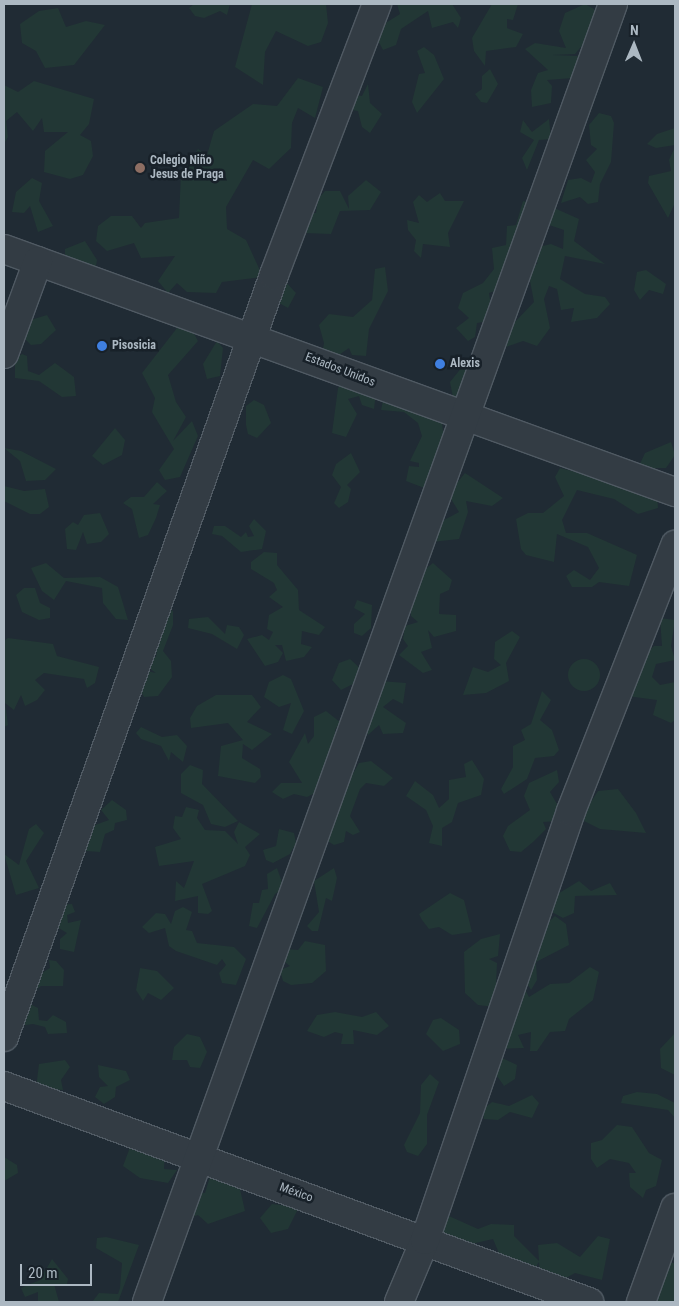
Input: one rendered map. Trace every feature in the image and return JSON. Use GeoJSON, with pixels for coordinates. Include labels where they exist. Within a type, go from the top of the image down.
{"type":"FeatureCollection","features":[{"type":"Feature","properties":{"kind":"street"},"geometry":{"type":"LineString","coordinates":[[4,1037],[255,337],[274,275],[377,4]]}},
{"type":"Feature","properties":{"kind":"street"},"geometry":{"type":"LineString","coordinates":[[147,1302],[613,4]]}},
{"type":"Feature","properties":{"kind":"street","name":"Estados Unidos"},"geometry":{"type":"LineString","coordinates":[[4,248],[255,337],[466,417],[675,492]]}},
{"type":"Feature","properties":{"kind":"street"},"geometry":{"type":"LineString","coordinates":[[4,354],[38,261]]}},
{"type":"Feature","properties":{"kind":"street"},"geometry":{"type":"LineString","coordinates":[[399,1302],[425,1240],[568,818],[675,545]]}},
{"type":"Feature","properties":{"kind":"street","name":"México"},"geometry":{"type":"LineString","coordinates":[[4,1086],[589,1302]]}},
{"type":"Feature","properties":{"kind":"street"},"geometry":{"type":"LineString","coordinates":[[641,1302],[675,1208]]}},
{"type":"Feature","properties":{"kind":"green space"},"geometry":{"type":"Polygon","coordinates":[[[194,4],[230,4],[227,15],[220,11],[204,18],[195,16],[189,8],[194,4]]]}},
{"type":"Feature","properties":{"kind":"green space"},"geometry":{"type":"Polygon","coordinates":[[[252,4],[326,4],[328,23],[321,42],[308,46],[276,31],[265,52],[263,85],[235,67],[252,4]]]}},
{"type":"Feature","properties":{"kind":"green space"},"geometry":{"type":"Polygon","coordinates":[[[397,4],[452,4],[461,18],[458,28],[453,22],[432,28],[428,11],[401,29],[396,45],[383,50],[373,31],[400,14],[397,4]]]}},
{"type":"Feature","properties":{"kind":"green space"},"geometry":{"type":"Polygon","coordinates":[[[492,4],[518,4],[513,20],[507,19],[507,28],[523,34],[516,47],[486,51],[485,66],[474,51],[472,38],[492,4]]]}},
{"type":"Feature","properties":{"kind":"green space"},"geometry":{"type":"Polygon","coordinates":[[[585,4],[594,9],[600,24],[575,54],[552,55],[578,56],[580,63],[573,78],[547,80],[552,86],[551,103],[532,107],[531,90],[538,73],[548,70],[525,49],[535,43],[566,48],[559,31],[565,13],[585,4]]]}},
{"type":"Feature","properties":{"kind":"green space"},"geometry":{"type":"Polygon","coordinates":[[[58,8],[66,27],[86,21],[105,25],[74,65],[45,68],[36,51],[22,43],[20,24],[39,11],[58,8]]]}},
{"type":"Feature","properties":{"kind":"green space"},"geometry":{"type":"Polygon","coordinates":[[[424,47],[434,55],[444,79],[417,113],[412,102],[419,74],[425,73],[417,51],[424,47]]]}},
{"type":"Feature","properties":{"kind":"green space"},"geometry":{"type":"Polygon","coordinates":[[[490,69],[498,84],[487,103],[481,102],[475,94],[482,89],[482,76],[490,69]]]}},
{"type":"Feature","properties":{"kind":"green space"},"geometry":{"type":"Polygon","coordinates":[[[298,78],[323,87],[315,118],[298,108],[292,123],[291,148],[269,169],[253,160],[226,207],[227,229],[246,240],[263,277],[222,282],[216,293],[187,292],[177,283],[168,293],[158,281],[175,256],[141,258],[134,243],[107,251],[96,241],[98,226],[111,216],[132,216],[141,228],[145,223],[179,218],[181,173],[198,149],[207,155],[214,131],[253,104],[277,106],[298,78]]]}},
{"type":"Feature","properties":{"kind":"green space"},"geometry":{"type":"Polygon","coordinates":[[[34,81],[94,99],[89,124],[80,135],[91,141],[93,156],[83,175],[70,179],[44,172],[45,151],[68,132],[44,132],[42,118],[33,131],[17,112],[6,121],[8,137],[4,144],[4,85],[18,92],[34,81]]]}},
{"type":"Feature","properties":{"kind":"green space"},"geometry":{"type":"Polygon","coordinates":[[[368,84],[370,103],[382,114],[370,133],[362,127],[358,111],[347,109],[354,95],[362,96],[368,84]]]}},
{"type":"Feature","properties":{"kind":"green space"},"geometry":{"type":"Polygon","coordinates":[[[599,113],[611,116],[614,123],[611,162],[600,184],[598,202],[588,204],[580,197],[561,203],[568,180],[581,178],[591,183],[595,172],[586,160],[597,149],[591,145],[589,125],[599,113]]]}},
{"type":"Feature","properties":{"kind":"green space"},"geometry":{"type":"Polygon","coordinates":[[[549,119],[551,139],[539,140],[527,170],[522,158],[534,140],[520,132],[523,120],[532,132],[549,119]]]}},
{"type":"Feature","properties":{"kind":"green space"},"geometry":{"type":"Polygon","coordinates":[[[675,128],[675,145],[656,148],[647,144],[657,134],[675,128]]]}},
{"type":"Feature","properties":{"kind":"green space"},"geometry":{"type":"Polygon","coordinates":[[[675,147],[675,203],[668,218],[648,183],[649,176],[671,171],[669,160],[675,147]]]}},
{"type":"Feature","properties":{"kind":"green space"},"geometry":{"type":"Polygon","coordinates":[[[32,178],[42,183],[39,201],[53,226],[38,232],[30,206],[24,213],[12,212],[16,192],[32,178]]]}},
{"type":"Feature","properties":{"kind":"green space"},"geometry":{"type":"Polygon","coordinates":[[[366,180],[381,192],[370,210],[340,211],[331,234],[303,233],[309,212],[316,213],[318,199],[325,191],[340,191],[349,209],[348,196],[366,180]]]}},
{"type":"Feature","properties":{"kind":"green space"},"geometry":{"type":"Polygon","coordinates":[[[440,193],[445,201],[464,201],[448,233],[450,247],[423,244],[421,258],[414,251],[416,240],[408,230],[407,220],[419,223],[413,202],[419,195],[427,202],[440,193]]]}},
{"type":"Feature","properties":{"kind":"green space"},"geometry":{"type":"Polygon","coordinates":[[[523,201],[532,203],[497,290],[489,293],[493,320],[477,323],[475,337],[468,341],[456,328],[469,318],[458,308],[463,293],[483,283],[494,269],[492,248],[506,245],[507,226],[516,225],[523,201]]]}},
{"type":"Feature","properties":{"kind":"green space"},"geometry":{"type":"Polygon","coordinates":[[[552,207],[579,219],[574,241],[605,264],[565,256],[560,279],[585,294],[605,297],[610,304],[597,318],[571,322],[574,308],[561,310],[557,289],[549,286],[544,299],[550,328],[537,346],[523,341],[506,347],[513,324],[534,302],[528,270],[538,263],[533,259],[535,248],[551,244],[563,249],[564,230],[546,224],[552,207]]]}},
{"type":"Feature","properties":{"kind":"green space"},"geometry":{"type":"Polygon","coordinates":[[[85,241],[97,260],[95,271],[65,262],[65,249],[85,241]]]}},
{"type":"Feature","properties":{"kind":"green space"},"geometry":{"type":"Polygon","coordinates":[[[385,267],[388,291],[369,329],[366,356],[352,355],[349,348],[333,359],[322,355],[324,343],[319,325],[329,314],[353,317],[372,300],[375,269],[385,267]]]}},
{"type":"Feature","properties":{"kind":"green space"},"geometry":{"type":"Polygon","coordinates":[[[646,270],[666,284],[663,294],[649,290],[640,300],[634,290],[637,272],[646,270]]]}},
{"type":"Feature","properties":{"kind":"green space"},"geometry":{"type":"Polygon","coordinates":[[[284,280],[296,293],[288,308],[279,303],[284,280]]]}},
{"type":"Feature","properties":{"kind":"green space"},"geometry":{"type":"Polygon","coordinates":[[[47,315],[56,330],[41,344],[31,345],[24,338],[24,322],[47,315]]]}},
{"type":"Feature","properties":{"kind":"green space"},"geometry":{"type":"Polygon","coordinates":[[[177,328],[191,328],[198,341],[168,375],[176,402],[186,417],[173,441],[192,421],[198,436],[180,477],[165,480],[159,470],[174,449],[152,412],[155,398],[142,373],[177,328]]]}},
{"type":"Feature","properties":{"kind":"green space"},"geometry":{"type":"Polygon","coordinates":[[[217,341],[223,348],[220,376],[207,379],[203,364],[217,341]]]}},
{"type":"Feature","properties":{"kind":"green space"},"geometry":{"type":"Polygon","coordinates":[[[475,351],[485,362],[454,403],[450,382],[475,351]]]}},
{"type":"Feature","properties":{"kind":"green space"},"geometry":{"type":"Polygon","coordinates":[[[22,354],[27,356],[28,371],[39,375],[55,363],[74,377],[76,396],[62,397],[39,381],[15,378],[15,359],[22,354]]]}},
{"type":"Feature","properties":{"kind":"green space"},"geometry":{"type":"Polygon","coordinates":[[[347,379],[376,393],[374,409],[362,405],[359,396],[348,399],[357,414],[346,437],[332,433],[338,388],[347,379]]]}},
{"type":"Feature","properties":{"kind":"green space"},"geometry":{"type":"Polygon","coordinates":[[[384,396],[442,421],[444,443],[427,489],[406,481],[409,466],[419,467],[419,463],[410,461],[422,436],[418,423],[404,412],[381,410],[384,396]]]}},
{"type":"Feature","properties":{"kind":"green space"},"geometry":{"type":"Polygon","coordinates":[[[254,400],[264,405],[271,423],[257,438],[248,434],[246,425],[246,406],[254,400]]]}},
{"type":"Feature","properties":{"kind":"green space"},"geometry":{"type":"Polygon","coordinates":[[[115,428],[125,440],[122,455],[103,465],[92,456],[115,428]]]}},
{"type":"Feature","properties":{"kind":"green space"},"geometry":{"type":"Polygon","coordinates":[[[671,442],[675,455],[666,468],[656,468],[647,477],[639,466],[645,453],[671,442]]]}},
{"type":"Feature","properties":{"kind":"green space"},"geometry":{"type":"Polygon","coordinates":[[[4,448],[21,451],[56,469],[45,480],[26,481],[20,461],[4,448]]]}},
{"type":"Feature","properties":{"kind":"green space"},"geometry":{"type":"Polygon","coordinates":[[[351,453],[360,472],[347,485],[351,489],[348,502],[339,508],[334,503],[341,487],[332,475],[336,464],[351,453]]]}},
{"type":"Feature","properties":{"kind":"green space"},"geometry":{"type":"Polygon","coordinates":[[[560,468],[657,492],[658,508],[638,514],[614,499],[577,490],[562,520],[566,533],[587,533],[637,555],[629,586],[599,582],[592,587],[572,587],[566,576],[574,570],[590,580],[599,568],[588,547],[557,534],[554,562],[526,555],[521,549],[516,519],[528,513],[543,513],[564,496],[555,477],[560,468]]]}},
{"type":"Feature","properties":{"kind":"green space"},"geometry":{"type":"Polygon","coordinates":[[[465,473],[503,498],[492,506],[466,501],[468,512],[459,539],[432,542],[431,527],[459,512],[448,494],[465,473]]]}},
{"type":"Feature","properties":{"kind":"green space"},"geometry":{"type":"Polygon","coordinates":[[[157,482],[167,491],[153,504],[160,505],[148,535],[139,538],[132,509],[123,503],[131,497],[144,497],[157,482]]]}},
{"type":"Feature","properties":{"kind":"green space"},"geometry":{"type":"Polygon","coordinates":[[[4,486],[24,491],[45,489],[49,507],[40,514],[30,514],[4,501],[4,486]]]}},
{"type":"Feature","properties":{"kind":"green space"},"geometry":{"type":"Polygon","coordinates":[[[100,513],[109,534],[101,542],[87,544],[83,532],[76,550],[67,549],[65,529],[73,522],[78,525],[84,515],[100,513]]]}},
{"type":"Feature","properties":{"kind":"green space"},"geometry":{"type":"Polygon","coordinates":[[[254,519],[266,531],[262,549],[241,552],[222,536],[212,534],[214,526],[225,526],[241,537],[246,532],[248,537],[254,536],[249,526],[254,519]]]}},
{"type":"Feature","properties":{"kind":"green space"},"geometry":{"type":"Polygon","coordinates":[[[264,552],[277,553],[277,565],[298,590],[299,610],[325,627],[319,635],[302,631],[301,644],[312,647],[304,657],[286,661],[282,645],[275,645],[283,653],[278,662],[265,666],[247,639],[262,635],[269,640],[273,632],[267,629],[269,615],[283,607],[269,597],[277,590],[274,583],[251,569],[251,562],[264,552]]]}},
{"type":"Feature","properties":{"kind":"green space"},"geometry":{"type":"Polygon","coordinates":[[[46,563],[64,578],[100,577],[118,587],[128,620],[116,619],[103,603],[102,588],[66,581],[54,600],[42,591],[31,568],[46,563]]]}},
{"type":"Feature","properties":{"kind":"green space"},"geometry":{"type":"Polygon","coordinates":[[[433,563],[452,580],[449,590],[440,594],[439,614],[456,615],[456,631],[434,637],[428,630],[432,648],[421,652],[432,670],[423,673],[399,655],[408,646],[403,639],[405,626],[418,622],[411,616],[410,585],[421,585],[424,570],[433,563]]]}},
{"type":"Feature","properties":{"kind":"green space"},"geometry":{"type":"Polygon","coordinates":[[[24,588],[35,588],[40,603],[50,608],[50,618],[39,620],[22,612],[16,595],[24,588]]]}},
{"type":"Feature","properties":{"kind":"green space"},"geometry":{"type":"Polygon","coordinates":[[[357,600],[372,605],[371,628],[362,636],[354,633],[354,624],[365,614],[354,608],[357,600]]]}},
{"type":"Feature","properties":{"kind":"green space"},"geometry":{"type":"Polygon","coordinates":[[[163,607],[173,611],[173,625],[163,651],[171,661],[172,677],[158,696],[144,697],[138,685],[142,670],[156,673],[149,668],[147,656],[156,657],[163,607]]]}},
{"type":"Feature","properties":{"kind":"green space"},"geometry":{"type":"Polygon","coordinates":[[[208,617],[225,634],[227,625],[239,627],[244,635],[237,649],[212,634],[188,628],[189,619],[208,617]]]}},
{"type":"Feature","properties":{"kind":"green space"},"geometry":{"type":"Polygon","coordinates":[[[660,618],[675,620],[671,646],[675,660],[656,664],[652,677],[660,685],[675,682],[675,720],[671,723],[653,715],[657,700],[627,696],[637,662],[654,646],[662,646],[660,618]]]}},
{"type":"Feature","properties":{"kind":"green space"},"geometry":{"type":"Polygon","coordinates":[[[512,631],[520,637],[506,663],[509,681],[486,693],[463,695],[473,667],[488,672],[501,665],[494,659],[495,642],[512,631]]]}},
{"type":"Feature","properties":{"kind":"green space"},"geometry":{"type":"Polygon","coordinates":[[[8,638],[53,644],[57,656],[99,667],[95,683],[87,688],[84,679],[44,673],[35,680],[45,690],[37,700],[25,706],[21,695],[14,710],[5,703],[8,725],[4,727],[4,641],[8,638]]]}},
{"type":"Feature","properties":{"kind":"green space"},"geometry":{"type":"Polygon","coordinates":[[[350,659],[361,669],[357,682],[341,690],[332,680],[339,663],[350,659]]]}},
{"type":"Feature","properties":{"kind":"green space"},"geometry":{"type":"Polygon","coordinates":[[[584,659],[596,663],[600,675],[596,687],[584,691],[572,687],[568,675],[572,663],[584,659]]]}},
{"type":"Feature","properties":{"kind":"green space"},"geometry":{"type":"Polygon","coordinates":[[[283,675],[291,679],[304,711],[292,734],[283,730],[291,703],[279,707],[264,697],[269,682],[283,675]]]}},
{"type":"Feature","properties":{"kind":"green space"},"geometry":{"type":"Polygon","coordinates":[[[380,681],[406,683],[403,704],[393,699],[383,707],[406,723],[403,733],[383,734],[379,725],[368,735],[360,719],[380,681]]]}},
{"type":"Feature","properties":{"kind":"green space"},"geometry":{"type":"Polygon","coordinates":[[[542,691],[551,700],[540,720],[552,730],[559,750],[554,756],[535,758],[527,779],[504,794],[501,789],[513,767],[513,746],[525,740],[521,730],[531,724],[542,691]]]}},
{"type":"Feature","properties":{"kind":"green space"},"geometry":{"type":"Polygon","coordinates":[[[216,695],[252,695],[261,707],[247,722],[272,734],[252,750],[243,744],[242,758],[260,769],[261,777],[255,783],[218,776],[221,746],[243,740],[228,723],[191,728],[190,718],[197,706],[216,695]]]}},
{"type":"Feature","properties":{"kind":"green space"},"geometry":{"type":"Polygon","coordinates":[[[326,711],[340,722],[335,730],[338,751],[334,784],[307,797],[294,794],[283,799],[272,792],[281,783],[302,783],[289,762],[305,733],[308,744],[314,736],[314,717],[326,711]]]}},
{"type":"Feature","properties":{"kind":"green space"},"geometry":{"type":"Polygon","coordinates":[[[141,727],[162,737],[177,735],[187,746],[183,762],[171,752],[169,761],[161,746],[141,739],[136,733],[141,727]]]}},
{"type":"Feature","properties":{"kind":"green space"},"geometry":{"type":"Polygon","coordinates":[[[472,760],[484,779],[481,795],[458,803],[452,822],[442,828],[442,846],[429,843],[433,826],[426,810],[406,796],[415,781],[433,795],[439,808],[449,799],[449,780],[466,777],[464,764],[472,760]]]}},
{"type":"Feature","properties":{"kind":"green space"},"geometry":{"type":"Polygon","coordinates":[[[371,761],[393,778],[384,786],[366,783],[360,789],[350,816],[360,832],[353,835],[346,831],[344,842],[334,845],[326,840],[329,822],[335,822],[335,806],[359,763],[371,761]]]}},
{"type":"Feature","properties":{"kind":"green space"},"geometry":{"type":"Polygon","coordinates":[[[190,765],[203,770],[202,784],[238,821],[225,827],[211,824],[203,805],[181,793],[181,774],[190,765]]]}},
{"type":"Feature","properties":{"kind":"green space"},"geometry":{"type":"Polygon","coordinates":[[[557,770],[559,782],[550,792],[561,811],[558,821],[543,822],[546,829],[533,842],[521,852],[510,851],[503,836],[508,826],[530,810],[524,796],[529,783],[557,770]]]}},
{"type":"Feature","properties":{"kind":"green space"},"geometry":{"type":"Polygon","coordinates":[[[618,789],[636,813],[646,833],[600,829],[580,819],[598,791],[618,789]]]}},
{"type":"Feature","properties":{"kind":"green space"},"geometry":{"type":"Polygon","coordinates":[[[112,800],[126,810],[127,820],[115,823],[114,830],[105,834],[100,852],[86,851],[85,837],[95,825],[109,820],[101,810],[112,800]]]}},
{"type":"Feature","properties":{"kind":"green space"},"geometry":{"type":"Polygon","coordinates":[[[186,807],[199,810],[197,818],[205,830],[225,831],[238,844],[234,832],[239,822],[260,834],[245,847],[250,855],[245,866],[202,884],[212,911],[208,914],[198,913],[198,896],[175,901],[176,881],[184,888],[194,861],[159,866],[155,847],[181,839],[173,828],[175,816],[182,817],[186,807]]]}},
{"type":"Feature","properties":{"kind":"green space"},"geometry":{"type":"Polygon","coordinates":[[[36,824],[44,833],[26,861],[39,888],[16,895],[4,854],[19,865],[29,829],[36,824]]]}},
{"type":"Feature","properties":{"kind":"green space"},"geometry":{"type":"Polygon","coordinates":[[[279,829],[294,833],[296,843],[290,854],[273,863],[266,860],[263,850],[276,846],[279,829]]]}},
{"type":"Feature","properties":{"kind":"green space"},"geometry":{"type":"Polygon","coordinates":[[[277,868],[284,888],[275,894],[257,928],[249,926],[253,903],[259,903],[262,890],[268,889],[267,874],[277,868]]]}},
{"type":"Feature","properties":{"kind":"green space"},"geometry":{"type":"Polygon","coordinates":[[[334,868],[337,878],[332,901],[326,898],[318,931],[312,931],[307,926],[319,912],[314,881],[334,868]]]}},
{"type":"Feature","properties":{"kind":"green space"},"geometry":{"type":"Polygon","coordinates":[[[579,881],[591,891],[610,883],[617,895],[575,896],[574,913],[563,918],[552,912],[556,895],[579,881]]]}},
{"type":"Feature","properties":{"kind":"green space"},"geometry":{"type":"Polygon","coordinates":[[[450,893],[464,900],[472,932],[452,935],[439,927],[429,929],[422,920],[419,914],[450,893]]]}},
{"type":"Feature","properties":{"kind":"green space"},"geometry":{"type":"Polygon","coordinates":[[[72,904],[75,912],[67,915],[68,923],[81,920],[74,952],[60,949],[60,939],[67,933],[57,927],[56,905],[72,904]]]}},
{"type":"Feature","properties":{"kind":"green space"},"geometry":{"type":"Polygon","coordinates":[[[183,907],[192,912],[186,930],[192,931],[197,943],[234,947],[246,959],[236,985],[222,983],[219,973],[226,965],[222,959],[217,965],[176,951],[169,946],[165,928],[149,933],[142,927],[156,913],[165,914],[171,924],[175,911],[183,907]]]}},
{"type":"Feature","properties":{"kind":"green space"},"geometry":{"type":"Polygon","coordinates":[[[555,916],[566,924],[569,945],[536,962],[537,980],[531,990],[524,978],[543,927],[555,916]]]}},
{"type":"Feature","properties":{"kind":"green space"},"geometry":{"type":"Polygon","coordinates":[[[500,934],[498,956],[489,959],[497,963],[495,1007],[478,1005],[465,993],[464,952],[481,939],[500,934]]]}},
{"type":"Feature","properties":{"kind":"green space"},"geometry":{"type":"Polygon","coordinates":[[[305,941],[325,945],[326,971],[312,983],[291,985],[283,981],[280,970],[290,966],[282,960],[286,949],[298,950],[305,941]]]}},
{"type":"Feature","properties":{"kind":"green space"},"geometry":{"type":"Polygon","coordinates":[[[49,960],[56,961],[64,970],[63,986],[41,986],[32,993],[30,980],[50,968],[49,960]]]}},
{"type":"Feature","properties":{"kind":"green space"},"geometry":{"type":"Polygon","coordinates":[[[590,967],[599,972],[593,1000],[569,1019],[565,1031],[550,1032],[537,1051],[530,1051],[531,1032],[518,1035],[524,1048],[496,1049],[521,982],[529,997],[550,984],[569,983],[590,967]]]}},
{"type":"Feature","properties":{"kind":"green space"},"geometry":{"type":"Polygon","coordinates":[[[140,968],[157,971],[174,988],[161,1000],[148,993],[143,1001],[136,990],[140,968]]]}},
{"type":"Feature","properties":{"kind":"green space"},"geometry":{"type":"Polygon","coordinates":[[[26,1002],[38,1008],[39,1020],[47,1021],[53,1015],[66,1022],[67,1033],[48,1034],[45,1027],[33,1024],[19,1026],[26,1002]]]}},
{"type":"Feature","properties":{"kind":"green space"},"geometry":{"type":"Polygon","coordinates":[[[335,1012],[362,1017],[376,1012],[389,1026],[377,1035],[353,1030],[354,1044],[341,1044],[343,1034],[335,1032],[324,1037],[307,1031],[317,1015],[335,1012]]]}},
{"type":"Feature","properties":{"kind":"green space"},"geometry":{"type":"Polygon","coordinates":[[[441,1018],[459,1030],[460,1044],[443,1051],[426,1034],[433,1020],[441,1018]]]}},
{"type":"Feature","properties":{"kind":"green space"},"geometry":{"type":"Polygon","coordinates":[[[675,1033],[675,1075],[661,1068],[660,1049],[675,1033]]]}},
{"type":"Feature","properties":{"kind":"green space"},"geometry":{"type":"Polygon","coordinates":[[[187,1034],[200,1037],[207,1052],[200,1068],[190,1067],[187,1060],[172,1060],[174,1047],[187,1034]]]}},
{"type":"Feature","properties":{"kind":"green space"},"geometry":{"type":"Polygon","coordinates":[[[494,1054],[517,1065],[515,1079],[504,1086],[497,1076],[484,1074],[494,1054]]]}},
{"type":"Feature","properties":{"kind":"green space"},"geometry":{"type":"Polygon","coordinates":[[[65,1060],[70,1067],[61,1080],[63,1090],[36,1088],[39,1064],[65,1060]]]}},
{"type":"Feature","properties":{"kind":"green space"},"geometry":{"type":"Polygon","coordinates":[[[98,1065],[126,1071],[130,1080],[116,1087],[115,1097],[104,1104],[95,1097],[100,1087],[108,1086],[99,1077],[98,1065]]]}},
{"type":"Feature","properties":{"kind":"green space"},"geometry":{"type":"Polygon","coordinates":[[[430,1074],[439,1082],[427,1115],[427,1144],[418,1156],[407,1152],[404,1145],[420,1113],[421,1085],[430,1074]]]}},
{"type":"Feature","properties":{"kind":"green space"},"geometry":{"type":"Polygon","coordinates":[[[637,1092],[657,1094],[675,1103],[675,1118],[668,1110],[621,1103],[623,1096],[637,1092]]]}},
{"type":"Feature","properties":{"kind":"green space"},"geometry":{"type":"Polygon","coordinates":[[[532,1095],[539,1103],[532,1118],[510,1112],[498,1120],[484,1119],[482,1110],[492,1102],[509,1106],[532,1095]]]}},
{"type":"Feature","properties":{"kind":"green space"},"geometry":{"type":"Polygon","coordinates":[[[617,1125],[632,1127],[649,1153],[662,1160],[656,1186],[646,1190],[643,1198],[630,1187],[629,1173],[636,1173],[629,1163],[610,1159],[597,1168],[591,1159],[591,1143],[602,1140],[617,1125]]]}},
{"type":"Feature","properties":{"kind":"green space"},"geometry":{"type":"Polygon","coordinates":[[[132,1142],[165,1151],[164,1169],[177,1170],[168,1183],[140,1178],[123,1166],[132,1142]]]}},
{"type":"Feature","properties":{"kind":"green space"},"geometry":{"type":"Polygon","coordinates":[[[4,1157],[17,1165],[18,1173],[4,1181],[4,1157]]]}},
{"type":"Feature","properties":{"kind":"green space"},"geometry":{"type":"Polygon","coordinates":[[[213,1167],[252,1186],[240,1189],[245,1211],[208,1224],[198,1215],[186,1219],[188,1194],[205,1193],[213,1167]]]}},
{"type":"Feature","properties":{"kind":"green space"},"geometry":{"type":"Polygon","coordinates":[[[272,1204],[299,1207],[288,1229],[271,1233],[260,1218],[272,1204]]]}},
{"type":"Feature","properties":{"kind":"green space"},"geometry":{"type":"Polygon","coordinates":[[[440,1212],[478,1229],[491,1224],[514,1225],[514,1236],[539,1261],[538,1245],[557,1243],[580,1257],[598,1236],[610,1239],[602,1280],[575,1273],[564,1279],[540,1276],[539,1262],[528,1279],[501,1258],[493,1239],[467,1245],[459,1238],[438,1246],[440,1212]]]}},
{"type":"Feature","properties":{"kind":"green space"},"geometry":{"type":"Polygon","coordinates":[[[106,1237],[139,1245],[118,1302],[92,1302],[99,1293],[118,1294],[120,1288],[122,1263],[96,1248],[97,1238],[106,1237]]]}},
{"type":"Feature","properties":{"kind":"green space"},"geometry":{"type":"Polygon","coordinates":[[[52,1259],[68,1279],[67,1284],[54,1284],[59,1302],[38,1302],[38,1292],[25,1297],[21,1288],[40,1280],[52,1259]]]}},
{"type":"Feature","properties":{"kind":"green space"},"geometry":{"type":"Polygon","coordinates":[[[658,1263],[675,1263],[675,1302],[646,1302],[658,1263]]]}},
{"type":"Feature","properties":{"kind":"place","name":"Colegio Niño Jesus de Praga"},"geometry":{"type":"Point","coordinates":[140,168]}},
{"type":"Feature","properties":{"kind":"place","name":"Pisosicia"},"geometry":{"type":"Point","coordinates":[102,346]}},
{"type":"Feature","properties":{"kind":"place","name":"Alexis"},"geometry":{"type":"Point","coordinates":[440,364]}}]}
